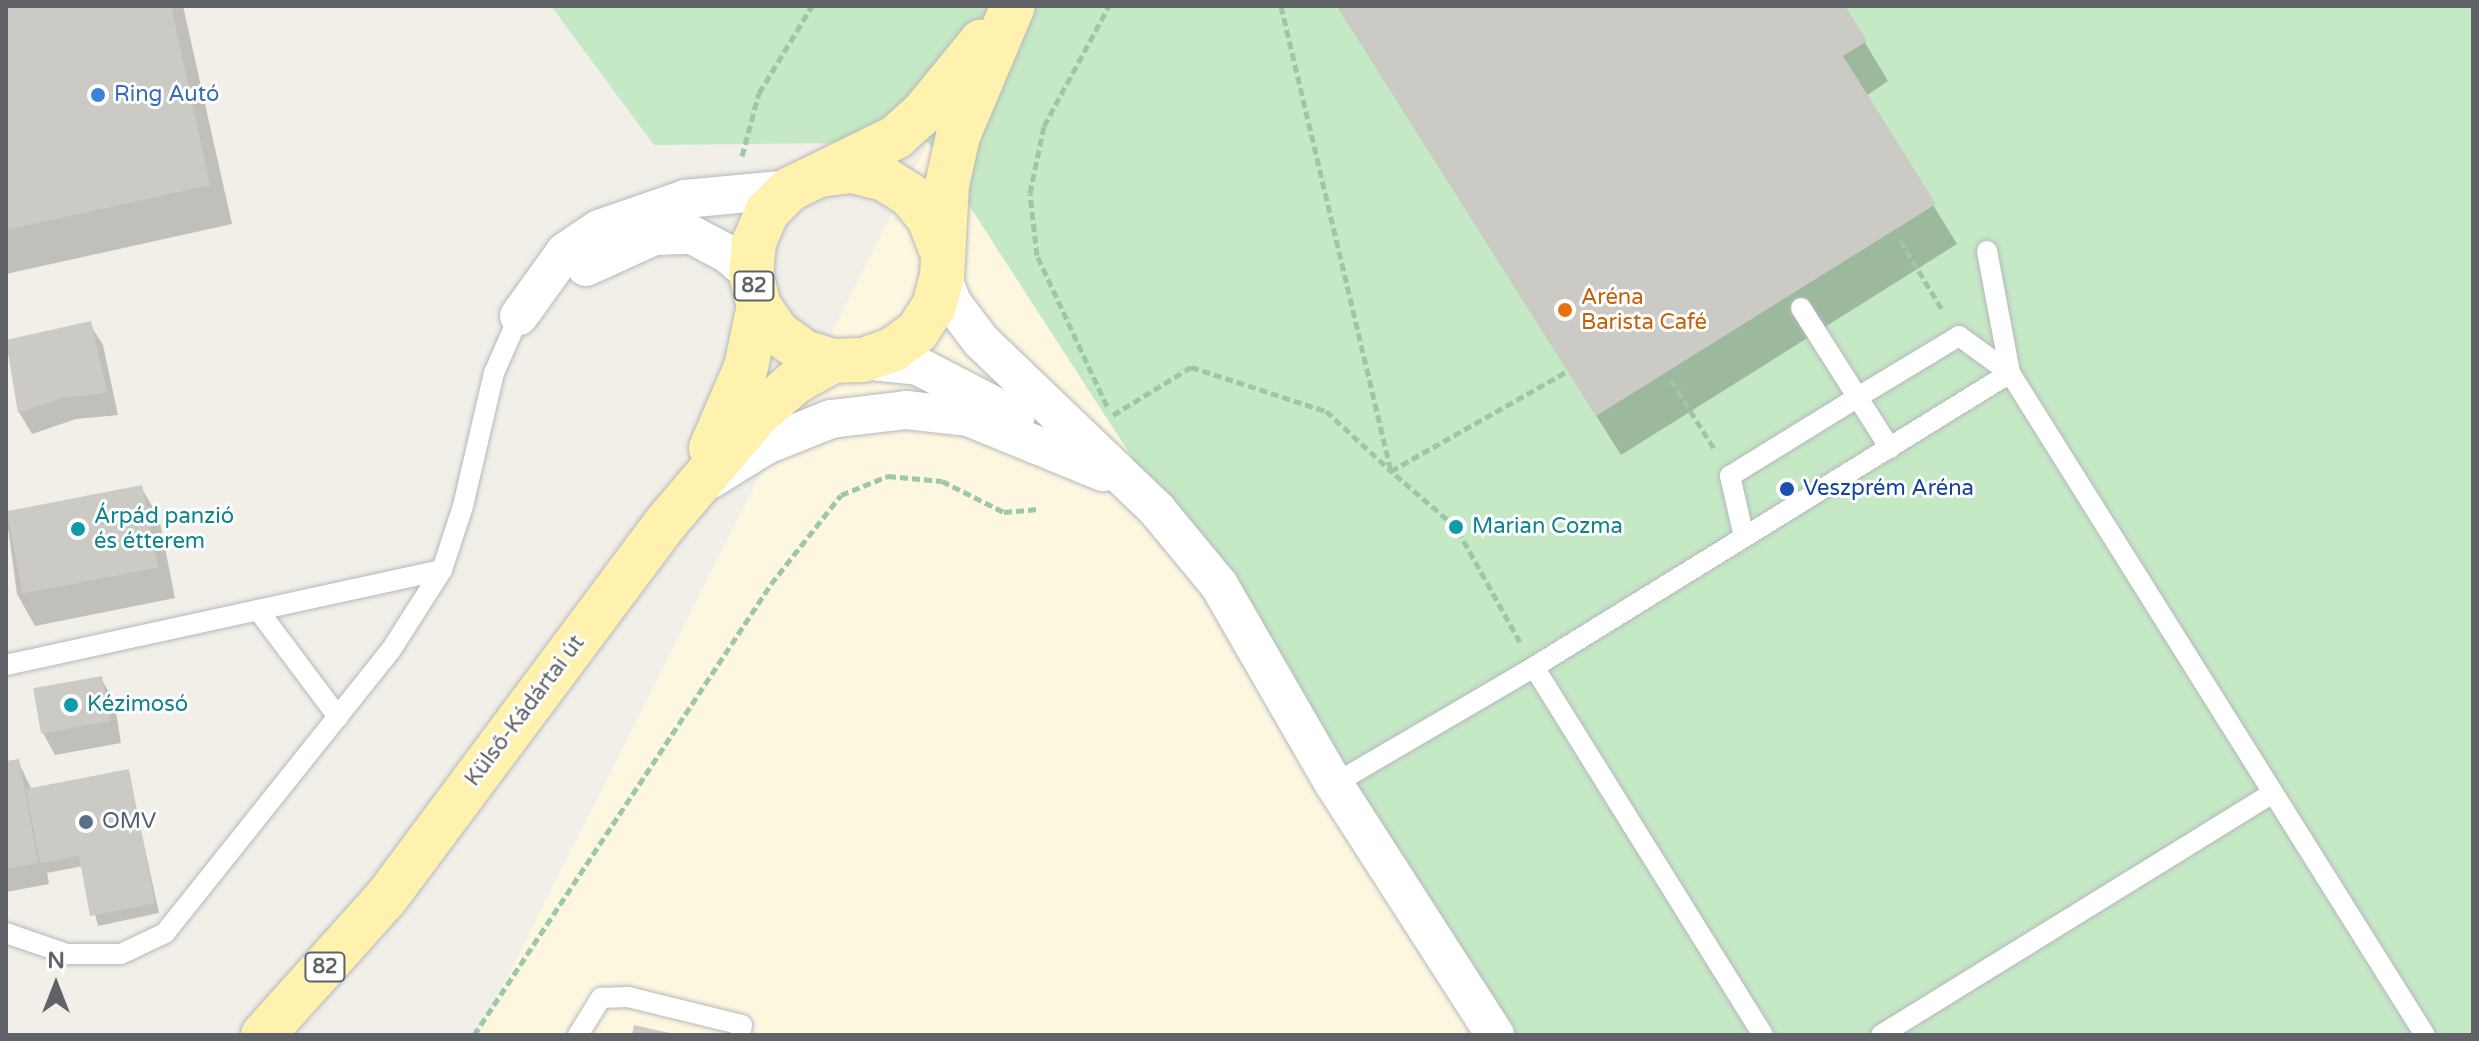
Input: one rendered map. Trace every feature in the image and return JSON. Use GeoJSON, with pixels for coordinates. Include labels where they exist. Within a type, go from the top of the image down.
{"type":"FeatureCollection","features":[{"type":"Feature","properties":{"kind":"main road","name":"Külső-Kádártai út"},"geometry":{"type":"LineString","coordinates":[[676,512],[722,430],[746,367],[755,290],[754,242],[767,212],[805,182],[896,137],[923,113],[1012,6]]}},
{"type":"Feature","properties":{"kind":"main road","name":"Külső-Kádártai út"},"geometry":{"type":"LineString","coordinates":[[386,898],[676,512],[759,413],[795,382],[848,361],[892,350],[917,332],[934,306],[958,136],[1012,6]]}},
{"type":"Feature","properties":{"kind":"main road"},"geometry":{"type":"LineString","coordinates":[[805,182],[852,171],[884,179],[910,195],[929,218],[941,262]]}},
{"type":"Feature","properties":{"kind":"main road","name":"82"},"geometry":{"type":"LineString","coordinates":[[755,290],[786,339],[804,352],[848,361]]}},
{"type":"Feature","properties":{"kind":"main road","name":"82"},"geometry":{"type":"LineString","coordinates":[[263,1035],[386,898]]}},
{"type":"Feature","properties":{"kind":"main road","name":"82"},"geometry":{"type":"LineString","coordinates":[[302,1035],[368,936],[386,898]]}},
{"type":"Feature","properties":{"kind":"street"},"geometry":{"type":"LineString","coordinates":[[519,316],[565,252],[599,229],[685,199],[805,182]]}},
{"type":"Feature","properties":{"kind":"street"},"geometry":{"type":"LineString","coordinates":[[519,316],[563,280],[612,251],[654,236],[692,235],[728,254],[755,290]]}},
{"type":"Feature","properties":{"kind":"street"},"geometry":{"type":"LineString","coordinates":[[941,262],[953,304],[981,341],[1158,511],[1219,585],[1334,784],[1495,1035]]}},
{"type":"Feature","properties":{"kind":"street"},"geometry":{"type":"LineString","coordinates":[[848,361],[918,366],[966,387],[1105,473],[1158,511]]}},
{"type":"Feature","properties":{"kind":"street"},"geometry":{"type":"LineString","coordinates":[[676,512],[766,445],[831,419],[906,410],[968,417],[1105,473]]}},
{"type":"Feature","properties":{"kind":"lane"},"geometry":{"type":"LineString","coordinates":[[1987,251],[2010,373],[2271,794],[2425,1035]]}},
{"type":"Feature","properties":{"kind":"lane"},"geometry":{"type":"LineString","coordinates":[[1801,308],[1890,448]]}},
{"type":"Feature","properties":{"kind":"lane"},"geometry":{"type":"LineString","coordinates":[[6,933],[67,954],[121,954],[165,933],[391,650],[442,570],[463,506],[494,373],[519,316]]}},
{"type":"Feature","properties":{"kind":"lane"},"geometry":{"type":"LineString","coordinates":[[1744,537],[1730,476],[1858,397],[1959,336],[2010,373]]}},
{"type":"Feature","properties":{"kind":"lane"},"geometry":{"type":"LineString","coordinates":[[1334,784],[1534,667],[2010,373]]}},
{"type":"Feature","properties":{"kind":"lane"},"geometry":{"type":"LineString","coordinates":[[6,665],[442,570]]}},
{"type":"Feature","properties":{"kind":"lane"},"geometry":{"type":"LineString","coordinates":[[258,610],[338,717]]}},
{"type":"Feature","properties":{"kind":"lane"},"geometry":{"type":"LineString","coordinates":[[1534,667],[1763,1035]]}},
{"type":"Feature","properties":{"kind":"lane"},"geometry":{"type":"LineString","coordinates":[[1881,1035],[2271,794]]}},
{"type":"Feature","properties":{"kind":"lane"},"geometry":{"type":"LineString","coordinates":[[578,1035],[601,998],[628,997],[742,1025],[740,1035]]}},
{"type":"Feature","properties":{"kind":"path"},"geometry":{"type":"LineString","coordinates":[[733,193],[759,93],[812,6]]}},
{"type":"Feature","properties":{"kind":"path"},"geometry":{"type":"LineString","coordinates":[[1109,6],[1044,126],[1030,193],[1037,255],[1109,418]]}},
{"type":"Feature","properties":{"kind":"path"},"geometry":{"type":"LineString","coordinates":[[1281,6],[1391,471]]}},
{"type":"Feature","properties":{"kind":"path"},"geometry":{"type":"LineString","coordinates":[[1900,240],[1959,336]]}},
{"type":"Feature","properties":{"kind":"path"},"geometry":{"type":"LineString","coordinates":[[1106,426],[1109,418],[1191,367],[1326,411],[1456,527],[1534,667]]}},
{"type":"Feature","properties":{"kind":"path"},"geometry":{"type":"LineString","coordinates":[[1391,471],[1568,371]]}},
{"type":"Feature","properties":{"kind":"path"},"geometry":{"type":"LineString","coordinates":[[1671,380],[1730,476]]}},
{"type":"Feature","properties":{"kind":"path"},"geometry":{"type":"LineString","coordinates":[[474,1035],[771,584],[841,495],[888,476],[942,481],[1004,512],[1038,509]]}},
{"type":"Feature","properties":{"kind":"shaded area"},"geometry":{"type":"Polygon","coordinates":[[[928,142],[1506,1035],[478,1035],[928,142]]]}},
{"type":"Feature","properties":{"kind":"green space"},"geometry":{"type":"Polygon","coordinates":[[[551,6],[2473,6],[2473,1035],[1506,1035],[928,142],[654,145],[551,6]]]}},
{"type":"Feature","properties":{"kind":"building","name":"Ring Autó"},"geometry":{"type":"Polygon","coordinates":[[[6,6],[171,6],[210,185],[6,230],[6,6]]]}},
{"type":"Feature","properties":{"kind":"building"},"geometry":{"type":"Polygon","coordinates":[[[1337,6],[1845,6],[1867,41],[1843,56],[1936,204],[1596,416],[1337,6]]]}},
{"type":"Feature","properties":{"kind":"building"},"geometry":{"type":"Polygon","coordinates":[[[91,321],[107,393],[63,398],[18,413],[6,340],[91,321]]]}},
{"type":"Feature","properties":{"kind":"building","name":"Árpád panzió és étterem"},"geometry":{"type":"Polygon","coordinates":[[[142,485],[158,567],[23,594],[7,511],[142,485]]]}},
{"type":"Feature","properties":{"kind":"building","name":"Kézimosó"},"geometry":{"type":"Polygon","coordinates":[[[102,676],[110,721],[41,733],[33,688],[102,676]]]}},
{"type":"Feature","properties":{"kind":"building"},"geometry":{"type":"Polygon","coordinates":[[[19,759],[38,863],[6,869],[6,761],[19,759]]]}},
{"type":"Feature","properties":{"kind":"building","name":"OMV"},"geometry":{"type":"Polygon","coordinates":[[[129,769],[155,903],[90,916],[79,856],[40,863],[26,789],[129,769]]]}},
{"type":"Feature","properties":{"kind":"building"},"geometry":{"type":"Polygon","coordinates":[[[634,1025],[674,1034],[674,1035],[632,1035],[634,1025]]]}},
{"type":"Feature","properties":{"kind":"place","name":"Ring Autó"},"geometry":{"type":"Point","coordinates":[98,95]}},
{"type":"Feature","properties":{"kind":"place","name":"Aréna Barista Café"},"geometry":{"type":"Point","coordinates":[1565,310]}},
{"type":"Feature","properties":{"kind":"place","name":"Veszprém Aréna"},"geometry":{"type":"Point","coordinates":[1787,489]}},
{"type":"Feature","properties":{"kind":"place","name":"Marian Cozma"},"geometry":{"type":"Point","coordinates":[1456,527]}},
{"type":"Feature","properties":{"kind":"place","name":"Árpád panzió és étterem"},"geometry":{"type":"Point","coordinates":[78,529]}},
{"type":"Feature","properties":{"kind":"place","name":"Kézimosó"},"geometry":{"type":"Point","coordinates":[71,705]}},
{"type":"Feature","properties":{"kind":"place","name":"OMV"},"geometry":{"type":"Point","coordinates":[86,822]}}]}
